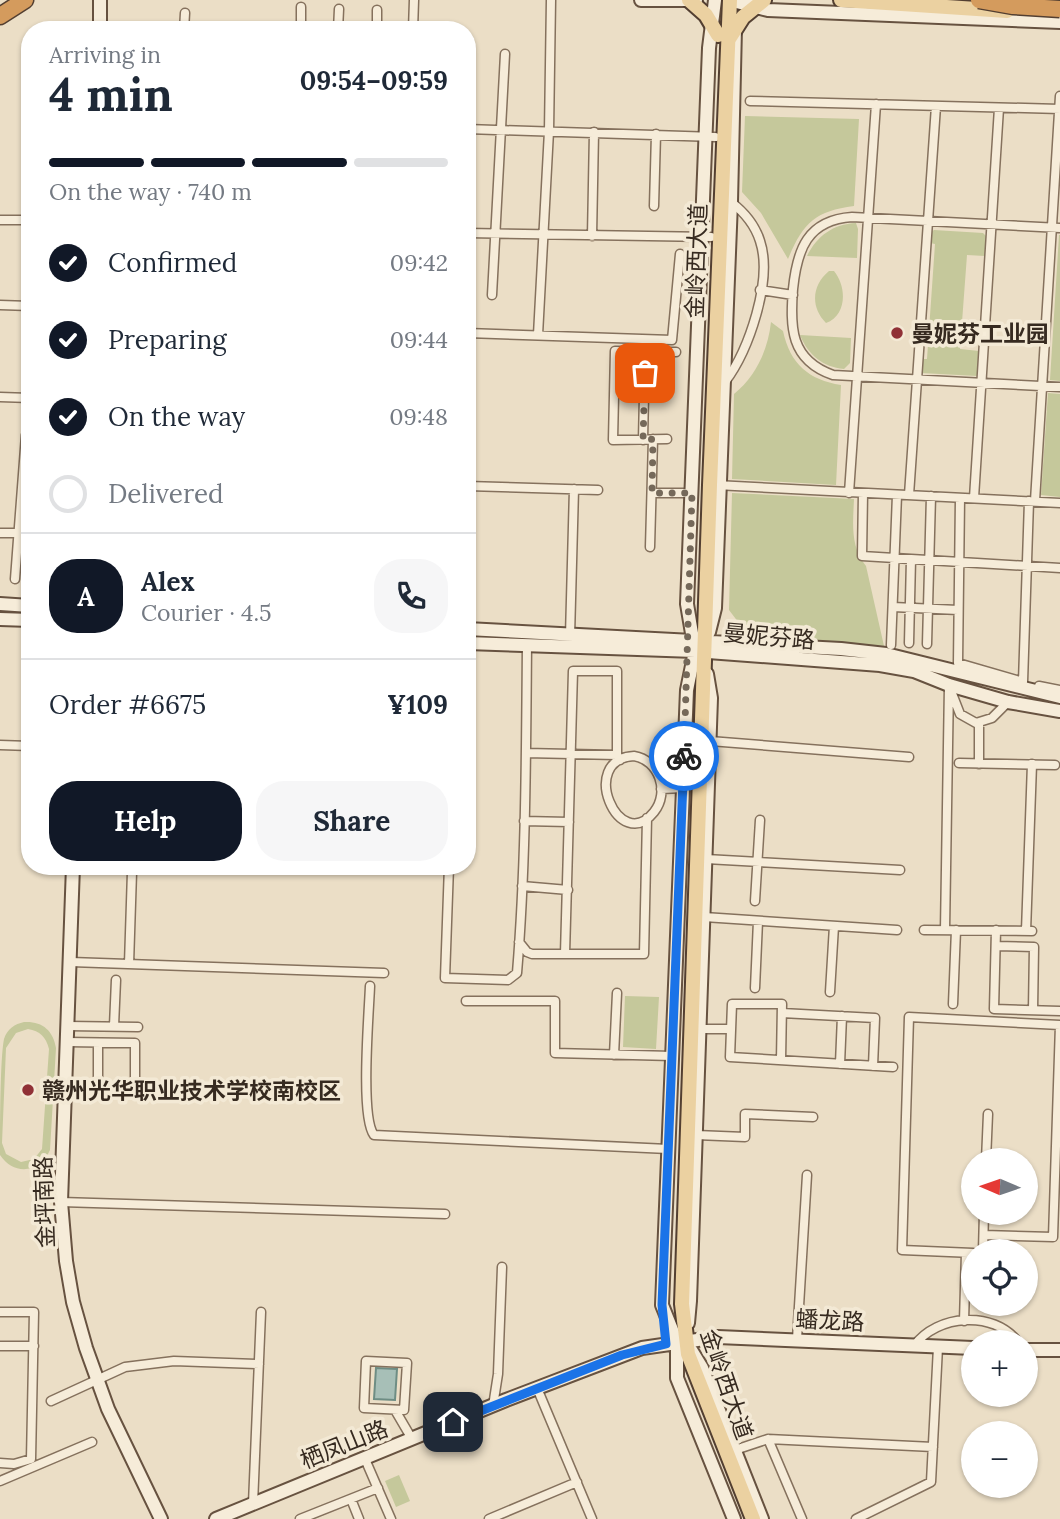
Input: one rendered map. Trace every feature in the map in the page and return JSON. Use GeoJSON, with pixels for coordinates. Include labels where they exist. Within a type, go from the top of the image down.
{"type":"FeatureCollection","features":[{"type":"Feature","properties":{"kind":"highway"},"geometry":{"type":"LineString","coordinates":[[0,8],[15,0]]}},
{"type":"Feature","properties":{"kind":"highway"},"geometry":{"type":"LineString","coordinates":[[0,16],[25,0]]}},
{"type":"Feature","properties":{"kind":"highway"},"geometry":{"type":"LineString","coordinates":[[984,2],[1060,3]]}},
{"type":"Feature","properties":{"kind":"highway"},"geometry":{"type":"LineString","coordinates":[[984,2],[1060,11]]}},
{"type":"Feature","properties":{"kind":"main road"},"geometry":{"type":"LineString","coordinates":[[689,0],[701,9],[719,34],[735,27],[759,3]]}},
{"type":"Feature","properties":{"kind":"main road","name":"金岭西大道"},"geometry":{"type":"LineString","coordinates":[[700,645],[715,485],[719,34],[717,0]]}},
{"type":"Feature","properties":{"kind":"main road","name":"金岭西大道"},"geometry":{"type":"LineString","coordinates":[[732,0],[719,34],[710,136],[700,645],[673,1304],[689,1382],[742,1519]]}},
{"type":"Feature","properties":{"kind":"main road"},"geometry":{"type":"LineString","coordinates":[[841,0],[984,2]]}},
{"type":"Feature","properties":{"kind":"main road","name":"金岭西大道"},"geometry":{"type":"LineString","coordinates":[[681,1342],[753,1519]]}},
{"type":"Feature","properties":{"kind":"street"},"geometry":{"type":"LineString","coordinates":[[100,0],[100,21]]}},
{"type":"Feature","properties":{"kind":"street"},"geometry":{"type":"LineString","coordinates":[[413,21],[414,0]]}},
{"type":"Feature","properties":{"kind":"street"},"geometry":{"type":"LineString","coordinates":[[538,335],[549,131],[551,0]]}},
{"type":"Feature","properties":{"kind":"street"},"geometry":{"type":"LineString","coordinates":[[641,0],[696,0]]}},
{"type":"Feature","properties":{"kind":"street"},"geometry":{"type":"LineString","coordinates":[[762,1519],[702,1368],[681,1342],[662,1305],[687,690],[700,645],[715,608],[715,485],[724,385],[731,202],[735,27],[732,0],[759,3],[768,10],[1060,22]]}},
{"type":"Feature","properties":{"kind":"street"},"geometry":{"type":"LineString","coordinates":[[301,7],[301,21]]}},
{"type":"Feature","properties":{"kind":"street"},"geometry":{"type":"LineString","coordinates":[[338,21],[339,9]]}},
{"type":"Feature","properties":{"kind":"street"},"geometry":{"type":"LineString","coordinates":[[377,9],[377,21]]}},
{"type":"Feature","properties":{"kind":"street"},"geometry":{"type":"LineString","coordinates":[[185,13],[185,21]]}},
{"type":"Feature","properties":{"kind":"street"},"geometry":{"type":"LineString","coordinates":[[492,295],[505,54]]}},
{"type":"Feature","properties":{"kind":"street"},"geometry":{"type":"LineString","coordinates":[[1023,682],[1027,566],[1056,228],[1060,96]]}},
{"type":"Feature","properties":{"kind":"street"},"geometry":{"type":"LineString","coordinates":[[750,101],[1060,109]]}},
{"type":"Feature","properties":{"kind":"street"},"geometry":{"type":"LineString","coordinates":[[849,493],[876,104]]}},
{"type":"Feature","properties":{"kind":"street"},"geometry":{"type":"LineString","coordinates":[[909,495],[936,106]]}},
{"type":"Feature","properties":{"kind":"street"},"geometry":{"type":"LineString","coordinates":[[974,498],[999,108]]}},
{"type":"Feature","properties":{"kind":"street"},"geometry":{"type":"LineString","coordinates":[[476,129],[710,136]]}},
{"type":"Feature","properties":{"kind":"street"},"geometry":{"type":"LineString","coordinates":[[592,236],[594,132]]}},
{"type":"Feature","properties":{"kind":"street"},"geometry":{"type":"LineString","coordinates":[[654,206],[656,135]]}},
{"type":"Feature","properties":{"kind":"street"},"geometry":{"type":"LineString","coordinates":[[724,385],[748,342],[764,265],[761,242],[749,219],[731,202]]}},
{"type":"Feature","properties":{"kind":"street"},"geometry":{"type":"LineString","coordinates":[[1056,228],[868,218],[839,219],[813,232],[803,244],[797,259],[791,325],[794,340],[802,354],[825,372],[857,377],[1060,387]]}},
{"type":"Feature","properties":{"kind":"street"},"geometry":{"type":"LineString","coordinates":[[0,220],[21,220]]}},
{"type":"Feature","properties":{"kind":"street"},"geometry":{"type":"LineString","coordinates":[[476,233],[706,237],[687,604],[700,645],[711,698],[710,741],[690,1301],[677,1378],[734,1519]]}},
{"type":"Feature","properties":{"kind":"street"},"geometry":{"type":"LineString","coordinates":[[476,333],[672,340],[680,254]]}},
{"type":"Feature","properties":{"kind":"street"},"geometry":{"type":"LineString","coordinates":[[760,290],[793,295]]}},
{"type":"Feature","properties":{"kind":"street"},"geometry":{"type":"LineString","coordinates":[[0,305],[21,306]]}},
{"type":"Feature","properties":{"kind":"street"},"geometry":{"type":"LineString","coordinates":[[667,439],[613,440],[615,351],[676,352]]}},
{"type":"Feature","properties":{"kind":"street"},"geometry":{"type":"LineString","coordinates":[[643,440],[645,351]]}},
{"type":"Feature","properties":{"kind":"street"},"geometry":{"type":"LineString","coordinates":[[0,397],[21,398]]}},
{"type":"Feature","properties":{"kind":"street"},"geometry":{"type":"LineString","coordinates":[[650,547],[653,439]]}},
{"type":"Feature","properties":{"kind":"street"},"geometry":{"type":"LineString","coordinates":[[715,485],[1060,503]]}},
{"type":"Feature","properties":{"kind":"street"},"geometry":{"type":"LineString","coordinates":[[476,486],[598,490]]}},
{"type":"Feature","properties":{"kind":"street"},"geometry":{"type":"LineString","coordinates":[[570,640],[574,489]]}},
{"type":"Feature","properties":{"kind":"street"},"geometry":{"type":"LineString","coordinates":[[652,493],[692,493]]}},
{"type":"Feature","properties":{"kind":"street"},"geometry":{"type":"LineString","coordinates":[[863,493],[862,556],[1060,568]]}},
{"type":"Feature","properties":{"kind":"street"},"geometry":{"type":"LineString","coordinates":[[891,645],[897,495]]}},
{"type":"Feature","properties":{"kind":"street"},"geometry":{"type":"LineString","coordinates":[[15,579],[21,496]]}},
{"type":"Feature","properties":{"kind":"street"},"geometry":{"type":"LineString","coordinates":[[927,644],[931,496]]}},
{"type":"Feature","properties":{"kind":"street"},"geometry":{"type":"LineString","coordinates":[[960,498],[958,663],[1060,690]]}},
{"type":"Feature","properties":{"kind":"street"},"geometry":{"type":"LineString","coordinates":[[0,533],[18,533]]}},
{"type":"Feature","properties":{"kind":"street"},"geometry":{"type":"LineString","coordinates":[[909,643],[911,559]]}},
{"type":"Feature","properties":{"kind":"street"},"geometry":{"type":"LineString","coordinates":[[0,604],[21,605]]}},
{"type":"Feature","properties":{"kind":"street"},"geometry":{"type":"LineString","coordinates":[[893,607],[958,610]]}},
{"type":"Feature","properties":{"kind":"street"},"geometry":{"type":"LineString","coordinates":[[0,619],[21,620]]}},
{"type":"Feature","properties":{"kind":"street","name":"曼妮芬路"},"geometry":{"type":"LineString","coordinates":[[476,630],[570,640],[841,649],[886,654],[1060,697]]}},
{"type":"Feature","properties":{"kind":"street","name":"曼妮芬路"},"geometry":{"type":"LineString","coordinates":[[476,643],[527,644],[570,640]]}},
{"type":"Feature","properties":{"kind":"street"},"geometry":{"type":"LineString","coordinates":[[449,875],[445,978],[508,980],[517,973],[519,942],[527,644]]}},
{"type":"Feature","properties":{"kind":"street","name":"曼妮芬路"},"geometry":{"type":"LineString","coordinates":[[700,645],[914,671],[949,685],[1008,702],[1060,711]]}},
{"type":"Feature","properties":{"kind":"street"},"geometry":{"type":"LineString","coordinates":[[526,754],[572,754],[619,757],[634,756],[649,761],[659,775],[661,789],[658,807],[647,818],[635,822],[616,815],[610,807],[607,778],[619,757],[617,671],[573,671],[572,754],[565,954]]}},
{"type":"Feature","properties":{"kind":"street"},"geometry":{"type":"LineString","coordinates":[[949,685],[960,714],[971,722],[979,723],[997,715],[1008,702]]}},
{"type":"Feature","properties":{"kind":"street"},"geometry":{"type":"LineString","coordinates":[[945,930],[949,685]]}},
{"type":"Feature","properties":{"kind":"street"},"geometry":{"type":"LineString","coordinates":[[979,723],[979,764]]}},
{"type":"Feature","properties":{"kind":"street"},"geometry":{"type":"LineString","coordinates":[[710,741],[909,757]]}},
{"type":"Feature","properties":{"kind":"street"},"geometry":{"type":"LineString","coordinates":[[0,745],[21,746]]}},
{"type":"Feature","properties":{"kind":"street"},"geometry":{"type":"LineString","coordinates":[[959,763],[1055,765]]}},
{"type":"Feature","properties":{"kind":"street"},"geometry":{"type":"LineString","coordinates":[[924,930],[1029,931],[1032,764]]}},
{"type":"Feature","properties":{"kind":"street"},"geometry":{"type":"LineString","coordinates":[[661,789],[683,788]]}},
{"type":"Feature","properties":{"kind":"street"},"geometry":{"type":"LineString","coordinates":[[519,942],[532,954],[644,954],[647,818]]}},
{"type":"Feature","properties":{"kind":"street"},"geometry":{"type":"LineString","coordinates":[[755,901],[760,820]]}},
{"type":"Feature","properties":{"kind":"street"},"geometry":{"type":"LineString","coordinates":[[524,821],[569,822]]}},
{"type":"Feature","properties":{"kind":"street"},"geometry":{"type":"LineString","coordinates":[[706,859],[900,870]]}},
{"type":"Feature","properties":{"kind":"street","name":"金坪南路"},"geometry":{"type":"LineString","coordinates":[[73,875],[61,1202],[66,1261],[73,1302],[97,1380],[122,1440],[161,1519]]}},
{"type":"Feature","properties":{"kind":"street"},"geometry":{"type":"LineString","coordinates":[[129,964],[132,875]]}},
{"type":"Feature","properties":{"kind":"street"},"geometry":{"type":"LineString","coordinates":[[522,886],[568,890]]}},
{"type":"Feature","properties":{"kind":"street"},"geometry":{"type":"LineString","coordinates":[[704,918],[897,930]]}},
{"type":"Feature","properties":{"kind":"street"},"geometry":{"type":"LineString","coordinates":[[755,988],[758,921]]}},
{"type":"Feature","properties":{"kind":"street"},"geometry":{"type":"LineString","coordinates":[[830,992],[834,926]]}},
{"type":"Feature","properties":{"kind":"street"},"geometry":{"type":"LineString","coordinates":[[953,1004],[956,930]]}},
{"type":"Feature","properties":{"kind":"street"},"geometry":{"type":"LineString","coordinates":[[996,930],[994,1009],[1060,1011]]}},
{"type":"Feature","properties":{"kind":"street"},"geometry":{"type":"LineString","coordinates":[[996,946],[1034,947],[1033,1010]]}},
{"type":"Feature","properties":{"kind":"street"},"geometry":{"type":"LineString","coordinates":[[71,962],[384,973]]}},
{"type":"Feature","properties":{"kind":"street"},"geometry":{"type":"LineString","coordinates":[[114,1027],[116,980]]}},
{"type":"Feature","properties":{"kind":"street"},"geometry":{"type":"LineString","coordinates":[[370,986],[367,1081],[369,1128],[374,1135],[668,1149]]}},
{"type":"Feature","properties":{"kind":"street"},"geometry":{"type":"LineString","coordinates":[[614,1055],[617,993]]}},
{"type":"Feature","properties":{"kind":"street"},"geometry":{"type":"LineString","coordinates":[[466,1001],[555,1001],[555,1053],[672,1056]]}},
{"type":"Feature","properties":{"kind":"street"},"geometry":{"type":"LineString","coordinates":[[781,1060],[782,1004],[732,1004],[730,1057],[893,1067]]}},
{"type":"Feature","properties":{"kind":"street"},"geometry":{"type":"LineString","coordinates":[[782,1013],[875,1018],[873,1066]]}},
{"type":"Feature","properties":{"kind":"street"},"geometry":{"type":"LineString","coordinates":[[840,1064],[842,1016]]}},
{"type":"Feature","properties":{"kind":"street"},"geometry":{"type":"LineString","coordinates":[[961,1253],[902,1251],[909,1017],[1060,1025],[1053,1237],[984,1235]]}},
{"type":"Feature","properties":{"kind":"street"},"geometry":{"type":"LineString","coordinates":[[68,1026],[138,1027]]}},
{"type":"Feature","properties":{"kind":"street"},"geometry":{"type":"LineString","coordinates":[[700,1029],[731,1029]]}},
{"type":"Feature","properties":{"kind":"street"},"geometry":{"type":"LineString","coordinates":[[67,1042],[135,1043],[135,1093],[98,1093],[98,1043]]}},
{"type":"Feature","properties":{"kind":"street"},"geometry":{"type":"LineString","coordinates":[[696,1135],[744,1137],[746,1114],[813,1116]]}},
{"type":"Feature","properties":{"kind":"street"},"geometry":{"type":"LineString","coordinates":[[987,1148],[988,1114]]}},
{"type":"Feature","properties":{"kind":"street"},"geometry":{"type":"LineString","coordinates":[[797,1339],[807,1175]]}},
{"type":"Feature","properties":{"kind":"street"},"geometry":{"type":"LineString","coordinates":[[61,1202],[445,1214]]}},
{"type":"Feature","properties":{"kind":"street"},"geometry":{"type":"LineString","coordinates":[[984,1225],[984,1239]]}},
{"type":"Feature","properties":{"kind":"street"},"geometry":{"type":"LineString","coordinates":[[493,1406],[498,1374],[502,1267]]}},
{"type":"Feature","properties":{"kind":"street"},"geometry":{"type":"LineString","coordinates":[[0,1312],[34,1312],[31,1459],[14,1464],[0,1463]]}},
{"type":"Feature","properties":{"kind":"street"},"geometry":{"type":"LineString","coordinates":[[253,1504],[261,1312]]}},
{"type":"Feature","properties":{"kind":"street"},"geometry":{"type":"LineString","coordinates":[[964,1316],[964,1321]]}},
{"type":"Feature","properties":{"kind":"street"},"geometry":{"type":"LineString","coordinates":[[914,1346],[924,1334],[936,1326],[964,1321],[995,1324],[1007,1330]]}},
{"type":"Feature","properties":{"kind":"street","name":"蟠龙路"},"geometry":{"type":"LineString","coordinates":[[681,1342],[718,1337],[961,1348]]}},
{"type":"Feature","properties":{"kind":"street","name":"栖凤山路"},"geometry":{"type":"LineString","coordinates":[[216,1519],[537,1388],[632,1352],[681,1342]]}},
{"type":"Feature","properties":{"kind":"street"},"geometry":{"type":"LineString","coordinates":[[0,1346],[34,1346]]}},
{"type":"Feature","properties":{"kind":"street"},"geometry":{"type":"LineString","coordinates":[[856,1519],[931,1482],[938,1347]]}},
{"type":"Feature","properties":{"kind":"street"},"geometry":{"type":"LineString","coordinates":[[1038,1350],[1060,1350]]}},
{"type":"Feature","properties":{"kind":"street"},"geometry":{"type":"LineString","coordinates":[[51,1401],[125,1367],[174,1361],[259,1364]]}},
{"type":"Feature","properties":{"kind":"street"},"geometry":{"type":"LineString","coordinates":[[366,1361],[407,1363],[404,1410],[395,1410],[364,1408],[366,1361]]}},
{"type":"Feature","properties":{"kind":"street"},"geometry":{"type":"LineString","coordinates":[[537,1388],[592,1519]]}},
{"type":"Feature","properties":{"kind":"street"},"geometry":{"type":"LineString","coordinates":[[395,1410],[412,1439]]}},
{"type":"Feature","properties":{"kind":"street"},"geometry":{"type":"LineString","coordinates":[[734,1450],[768,1439],[933,1447]]}},
{"type":"Feature","properties":{"kind":"street"},"geometry":{"type":"LineString","coordinates":[[768,1439],[802,1519]]}},
{"type":"Feature","properties":{"kind":"street"},"geometry":{"type":"LineString","coordinates":[[0,1481],[92,1442]]}},
{"type":"Feature","properties":{"kind":"street"},"geometry":{"type":"LineString","coordinates":[[365,1458],[391,1519]]}},
{"type":"Feature","properties":{"kind":"street"},"geometry":{"type":"LineString","coordinates":[[489,1519],[577,1482]]}},
{"type":"Feature","properties":{"kind":"street"},"geometry":{"type":"LineString","coordinates":[[300,1519],[378,1488]]}},
{"type":"Feature","properties":{"kind":"street"},"geometry":{"type":"LineString","coordinates":[[351,1499],[359,1519]]}},
{"type":"Feature","properties":{"kind":"street"},"geometry":{"type":"LineString","coordinates":[[323,1510],[326,1519]]}},
{"type":"Feature","properties":{"kind":"green space"},"geometry":{"type":"Polygon","coordinates":[[[745,116],[859,119],[854,206],[829,211],[812,221],[799,236],[788,259],[761,213],[742,192],[745,116]]]}},
{"type":"Feature","properties":{"kind":"green space"},"geometry":{"type":"Polygon","coordinates":[[[856,223],[857,258],[807,256],[827,232],[856,223]]]}},
{"type":"Feature","properties":{"kind":"green space"},"geometry":{"type":"Polygon","coordinates":[[[931,232],[983,233],[986,236],[985,256],[967,255],[960,349],[979,351],[977,376],[921,373],[921,359],[927,359],[935,244],[930,243],[931,232]]]}},
{"type":"Feature","properties":{"kind":"green space"},"geometry":{"type":"Polygon","coordinates":[[[1060,235],[1060,381],[1050,380],[1060,235]]]}},
{"type":"Feature","properties":{"kind":"green space"},"geometry":{"type":"Polygon","coordinates":[[[829,271],[834,271],[838,278],[843,300],[838,314],[826,323],[817,310],[815,296],[819,283],[829,271]]]}},
{"type":"Feature","properties":{"kind":"green space"},"geometry":{"type":"Polygon","coordinates":[[[771,322],[783,331],[791,353],[803,368],[819,379],[841,385],[836,485],[732,479],[734,394],[749,379],[760,362],[771,322]]]}},
{"type":"Feature","properties":{"kind":"green space"},"geometry":{"type":"Polygon","coordinates":[[[800,335],[851,338],[850,363],[844,369],[823,363],[807,348],[800,335]]]}},
{"type":"Feature","properties":{"kind":"green space"},"geometry":{"type":"Polygon","coordinates":[[[1048,393],[1060,394],[1060,497],[1041,495],[1048,393]]]}},
{"type":"Feature","properties":{"kind":"green space"},"geometry":{"type":"Polygon","coordinates":[[[732,493],[854,499],[855,543],[866,566],[884,646],[748,635],[729,610],[732,493]]]}},
{"type":"Feature","properties":{"kind":"green space"},"geometry":{"type":"Polygon","coordinates":[[[625,996],[659,997],[656,1049],[623,1047],[625,996]]]}},
{"type":"Feature","properties":{"kind":"green space"},"geometry":{"type":"Polygon","coordinates":[[[24,1022],[36,1023],[46,1028],[56,1048],[50,1150],[40,1163],[19,1169],[0,1155],[1,1078],[5,1035],[24,1022]],[[32,1030],[16,1033],[6,1048],[2,1143],[6,1154],[21,1162],[34,1159],[42,1149],[49,1049],[42,1035],[32,1030]]]}},
{"type":"Feature","properties":{"kind":"green space"},"geometry":{"type":"Polygon","coordinates":[[[399,1475],[410,1501],[396,1507],[385,1481],[399,1475]]]}},
{"type":"Feature","properties":{"kind":"water"},"geometry":{"type":"Polygon","coordinates":[[[376,1368],[397,1369],[395,1400],[374,1399],[376,1368]]]}},
{"type":"Feature","properties":{"kind":"way so far"},"geometry":{"type":"LineString","coordinates":[[645,373],[643,440],[653,439],[652,493],[692,493],[684,756]]}},
{"type":"Feature","properties":{"kind":"place","name":"曼妮芬工业园"},"geometry":{"type":"Point","coordinates":[897,333]}},
{"type":"Feature","properties":{"kind":"place","name":"赣州光华职业技术学校南校区"},"geometry":{"type":"Point","coordinates":[28,1090]}},
{"type":"Feature","properties":{"kind":"route"},"geometry":{"type":"LineString","coordinates":[[453,1422],[622,1355],[666,1344],[662,1305],[684,756]]}}]}
